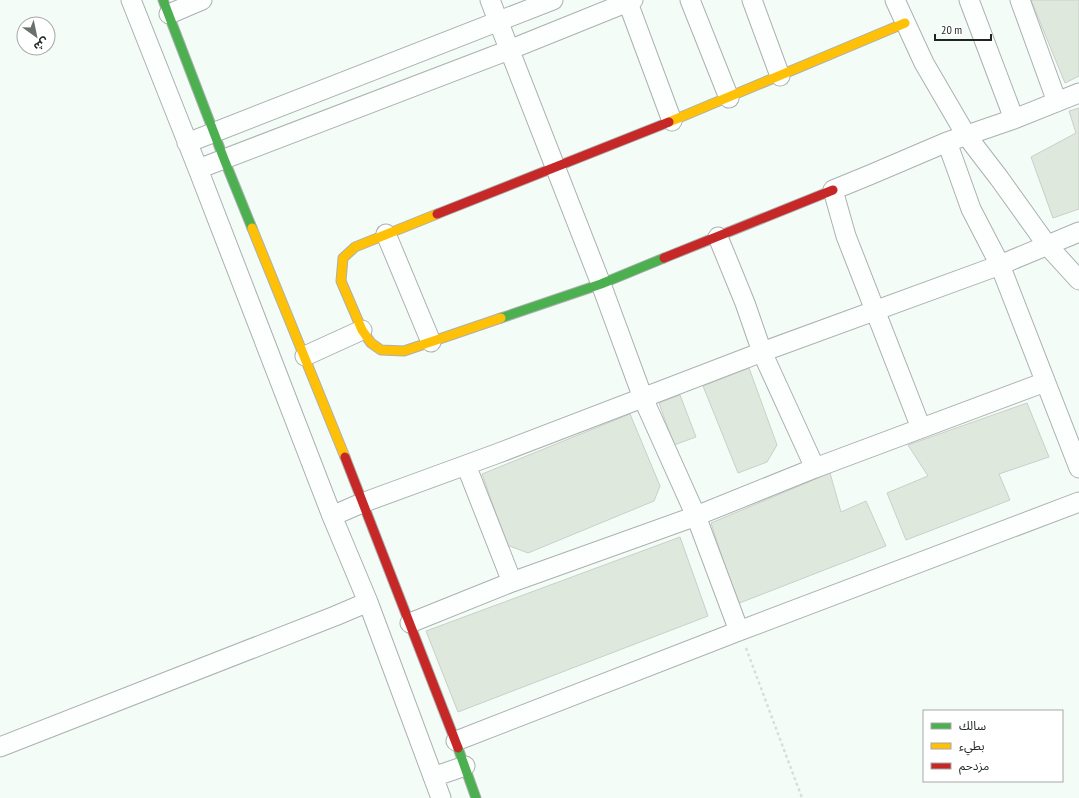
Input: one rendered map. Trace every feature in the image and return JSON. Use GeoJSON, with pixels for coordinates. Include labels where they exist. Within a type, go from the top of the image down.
{"type":"FeatureCollection","features":[{"type":"Feature","properties":{"kind":"street"},"geometry":{"type":"LineString","coordinates":[[131,0],[332,516],[368,602],[441,798]]}},
{"type":"Feature","properties":{"kind":"street"},"geometry":{"type":"LineString","coordinates":[[202,0],[166,7],[224,159],[305,356],[410,623],[456,741],[476,798]]}},
{"type":"Feature","properties":{"kind":"street"},"geometry":{"type":"LineString","coordinates":[[490,0],[601,284],[643,398],[696,516],[739,631]]}},
{"type":"Feature","properties":{"kind":"street"},"geometry":{"type":"LineString","coordinates":[[187,143],[553,0]]}},
{"type":"Feature","properties":{"kind":"street"},"geometry":{"type":"LineString","coordinates":[[690,0],[729,98]]}},
{"type":"Feature","properties":{"kind":"street"},"geometry":{"type":"LineString","coordinates":[[752,0],[780,76]]}},
{"type":"Feature","properties":{"kind":"street"},"geometry":{"type":"LineString","coordinates":[[895,0],[924,63],[966,135],[1047,245],[1079,280]]}},
{"type":"Feature","properties":{"kind":"street"},"geometry":{"type":"LineString","coordinates":[[969,0],[1014,119]]}},
{"type":"Feature","properties":{"kind":"street"},"geometry":{"type":"LineString","coordinates":[[1020,0],[1057,102]]}},
{"type":"Feature","properties":{"kind":"street"},"geometry":{"type":"LineString","coordinates":[[198,169],[509,50],[629,1],[672,121]]}},
{"type":"Feature","properties":{"kind":"street"},"geometry":{"type":"LineString","coordinates":[[905,23],[729,98],[355,247],[343,258],[341,281],[362,330],[371,344],[381,350],[404,351],[601,284],[947,142],[1014,119],[1079,93]]}},
{"type":"Feature","properties":{"kind":"street"},"geometry":{"type":"LineString","coordinates":[[947,142],[971,209],[1000,265],[1079,468]]}},
{"type":"Feature","properties":{"kind":"street"},"geometry":{"type":"LineString","coordinates":[[833,190],[846,236],[921,428]]}},
{"type":"Feature","properties":{"kind":"street"},"geometry":{"type":"LineString","coordinates":[[332,516],[362,503],[762,352],[1000,265],[1079,232]]}},
{"type":"Feature","properties":{"kind":"street"},"geometry":{"type":"LineString","coordinates":[[386,234],[431,342]]}},
{"type":"Feature","properties":{"kind":"street"},"geometry":{"type":"LineString","coordinates":[[718,237],[745,304],[762,352],[815,468]]}},
{"type":"Feature","properties":{"kind":"street"},"geometry":{"type":"LineString","coordinates":[[305,356],[362,330]]}},
{"type":"Feature","properties":{"kind":"street"},"geometry":{"type":"LineString","coordinates":[[410,623],[512,582],[696,516],[815,468],[1045,382]]}},
{"type":"Feature","properties":{"kind":"street"},"geometry":{"type":"LineString","coordinates":[[466,465],[512,582]]}},
{"type":"Feature","properties":{"kind":"street"},"geometry":{"type":"LineString","coordinates":[[456,741],[739,631],[1079,502]]}},
{"type":"Feature","properties":{"kind":"street"},"geometry":{"type":"LineString","coordinates":[[0,747],[368,602]]}},
{"type":"Feature","properties":{"kind":"street"},"geometry":{"type":"LineString","coordinates":[[433,777],[465,766]]}},
{"type":"Feature","properties":{"kind":"path"},"geometry":{"type":"LineString","coordinates":[[739,631],[802,798]]}},
{"type":"Feature","properties":{"kind":"building"},"geometry":{"type":"Polygon","coordinates":[[[1031,0],[1079,0],[1079,76],[1065,83],[1031,0]]]}},
{"type":"Feature","properties":{"kind":"building"},"geometry":{"type":"Polygon","coordinates":[[[1079,108],[1079,209],[1053,218],[1031,157],[1076,133],[1069,111],[1079,108]]]}},
{"type":"Feature","properties":{"kind":"building"},"geometry":{"type":"Polygon","coordinates":[[[749,368],[777,445],[767,462],[738,473],[703,386],[749,368]]]}},
{"type":"Feature","properties":{"kind":"building"},"geometry":{"type":"Polygon","coordinates":[[[680,395],[696,437],[674,445],[659,403],[680,395]]]}},
{"type":"Feature","properties":{"kind":"building"},"geometry":{"type":"Polygon","coordinates":[[[1027,403],[1049,457],[999,474],[1010,500],[906,540],[887,493],[928,476],[908,445],[1027,403]]]}},
{"type":"Feature","properties":{"kind":"building"},"geometry":{"type":"Polygon","coordinates":[[[630,414],[660,486],[654,501],[528,553],[507,545],[482,474],[630,414]]]}},
{"type":"Feature","properties":{"kind":"building"},"geometry":{"type":"Polygon","coordinates":[[[830,473],[841,512],[866,501],[886,546],[737,604],[711,523],[830,473]]]}},
{"type":"Feature","properties":{"kind":"building"},"geometry":{"type":"Polygon","coordinates":[[[680,537],[708,616],[458,712],[426,631],[680,537]]]}},
{"type":"Feature","properties":{"kind":"traffic: fast"},"geometry":{"type":"LineString","coordinates":[[163,0],[252,228]]}},
{"type":"Feature","properties":{"kind":"traffic: fast"},"geometry":{"type":"LineString","coordinates":[[501,318],[601,284],[664,258]]}},
{"type":"Feature","properties":{"kind":"traffic: fast"},"geometry":{"type":"LineString","coordinates":[[458,748],[476,798]]}},
{"type":"Feature","properties":{"kind":"traffic: slow"},"geometry":{"type":"LineString","coordinates":[[669,122],[905,23]]}},
{"type":"Feature","properties":{"kind":"traffic: slow"},"geometry":{"type":"LineString","coordinates":[[437,214],[355,247],[343,258],[341,281],[362,330],[371,343],[381,350],[404,351],[501,318]]}},
{"type":"Feature","properties":{"kind":"traffic: slow"},"geometry":{"type":"LineString","coordinates":[[252,228],[345,457]]}},
{"type":"Feature","properties":{"kind":"traffic: jam"},"geometry":{"type":"LineString","coordinates":[[437,214],[669,122]]}},
{"type":"Feature","properties":{"kind":"traffic: jam"},"geometry":{"type":"LineString","coordinates":[[664,258],[833,190]]}},
{"type":"Feature","properties":{"kind":"traffic: jam"},"geometry":{"type":"LineString","coordinates":[[345,457],[458,748]]}}]}
